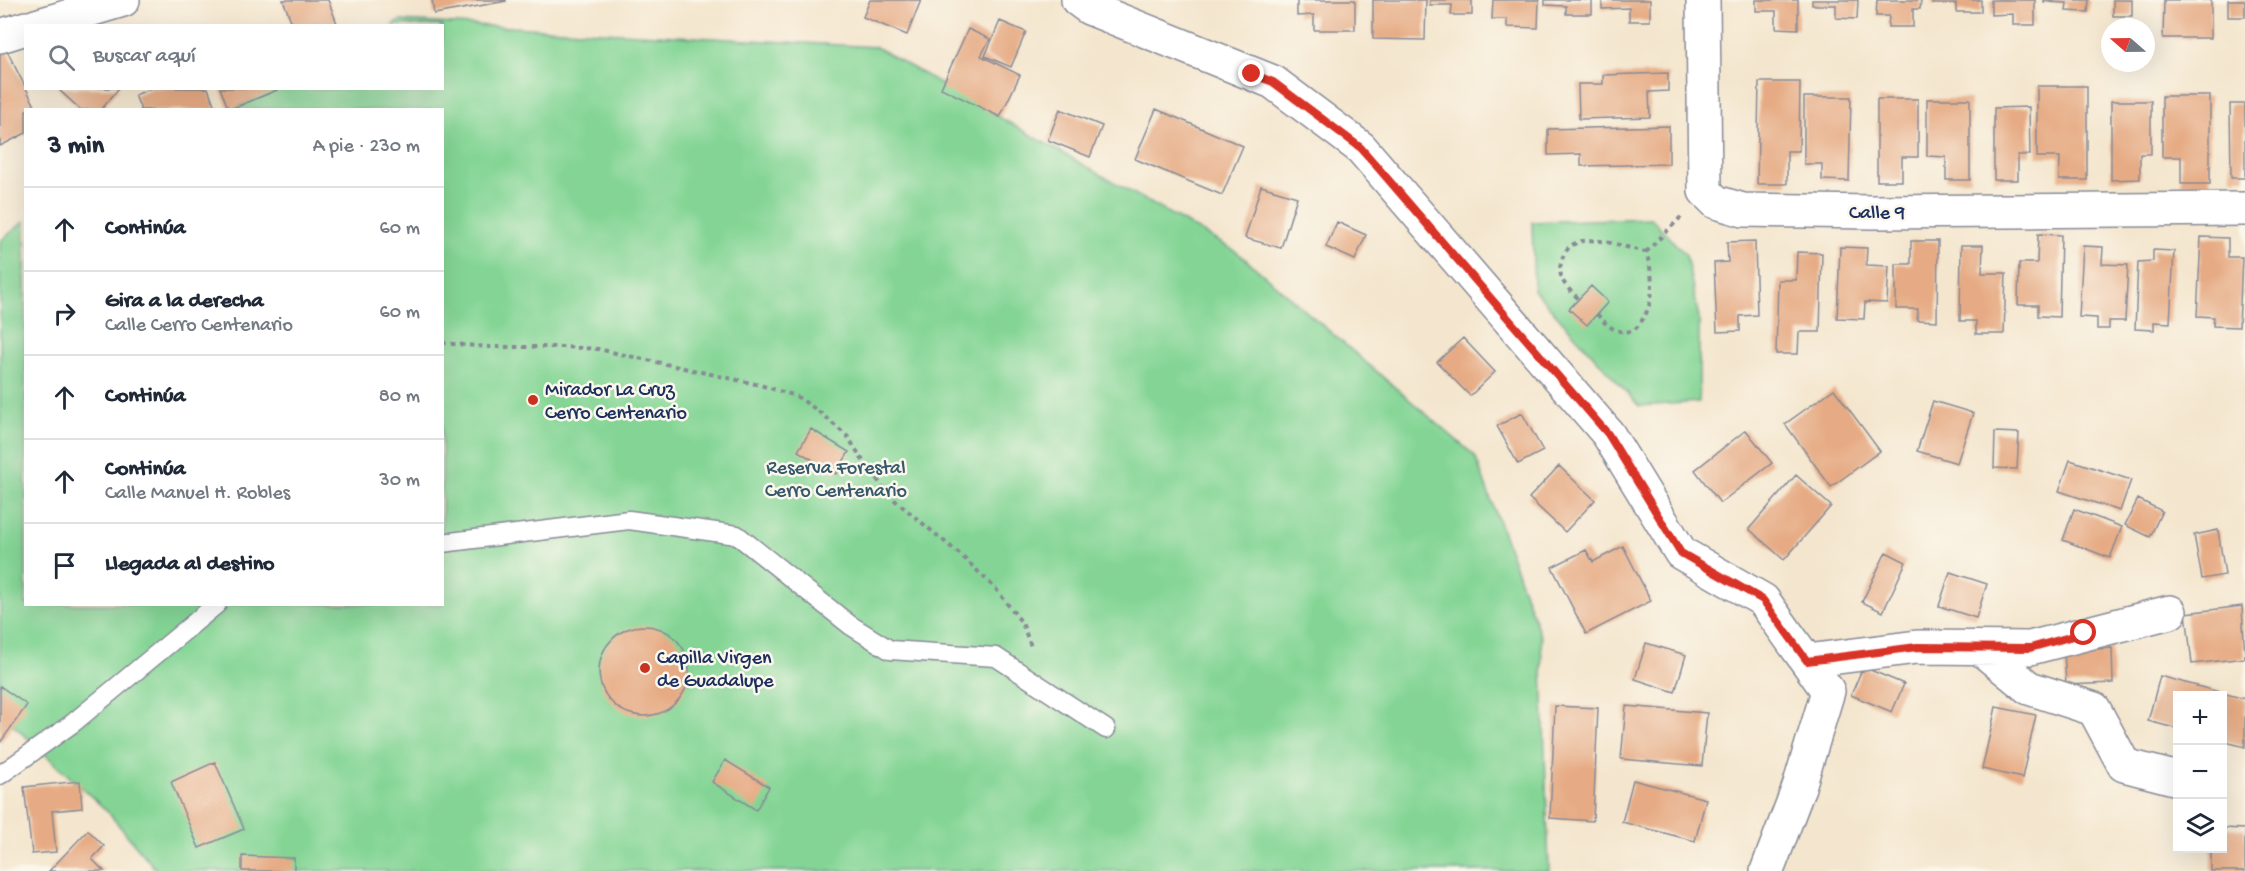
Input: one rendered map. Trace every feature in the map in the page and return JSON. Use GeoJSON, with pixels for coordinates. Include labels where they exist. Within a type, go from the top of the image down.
{"type":"FeatureCollection","features":[{"type":"Feature","properties":{"kind":"street"},"geometry":{"type":"LineString","coordinates":[[43,24],[123,0]]}},
{"type":"Feature","properties":{"kind":"street"},"geometry":{"type":"LineString","coordinates":[[1078,0],[1089,8],[1273,82],[1361,148],[1608,434],[1681,553],[1763,600],[1828,691],[1799,787],[1767,871]]}},
{"type":"Feature","properties":{"kind":"street"},"geometry":{"type":"LineString","coordinates":[[1703,0],[1705,191]]}},
{"type":"Feature","properties":{"kind":"street"},"geometry":{"type":"LineString","coordinates":[[0,36],[24,29]]}},
{"type":"Feature","properties":{"kind":"street","name":"Calle 9"},"geometry":{"type":"LineString","coordinates":[[1705,191],[1716,202],[1743,210],[1885,212],[2245,209]]}},
{"type":"Feature","properties":{"kind":"street"},"geometry":{"type":"LineString","coordinates":[[1807,661],[1917,647],[2030,648],[2170,612]]}},
{"type":"Feature","properties":{"kind":"street"},"geometry":{"type":"LineString","coordinates":[[1980,648],[2029,688],[2094,709],[2124,765],[2173,778]]}},
{"type":"Feature","properties":{"kind":"lane"},"geometry":{"type":"LineString","coordinates":[[444,543],[628,520],[737,535],[850,625],[890,650],[996,657],[1106,729]]}},
{"type":"Feature","properties":{"kind":"lane"},"geometry":{"type":"LineString","coordinates":[[0,775],[73,723],[215,606]]}},
{"type":"Feature","properties":{"kind":"path"},"geometry":{"type":"LineString","coordinates":[[1646,252],[1705,191]]}},
{"type":"Feature","properties":{"kind":"path"},"geometry":{"type":"LineString","coordinates":[[1578,298],[1565,285],[1560,270],[1569,247],[1583,240],[1594,240],[1616,243],[1646,252]]}},
{"type":"Feature","properties":{"kind":"path"},"geometry":{"type":"LineString","coordinates":[[1597,314],[1610,328],[1617,331],[1633,330],[1640,324],[1652,297],[1652,278],[1646,252]]}},
{"type":"Feature","properties":{"kind":"path"},"geometry":{"type":"LineString","coordinates":[[444,343],[489,347],[598,349],[760,385],[796,396],[817,410],[848,437],[865,464],[891,497],[972,565],[1012,608],[1023,623],[1040,685]]}},
{"type":"Feature","properties":{"kind":"green space","name":"Reserva Forestal Cerro Centenario"},"geometry":{"type":"Polygon","coordinates":[[[400,21],[876,47],[1237,252],[1475,456],[1541,638],[1549,871],[157,871],[107,811],[0,713],[0,241],[24,222],[24,606],[444,606],[444,108],[236,108],[272,90],[444,90],[444,24],[394,24],[400,21]]]}},
{"type":"Feature","properties":{"kind":"green space"},"geometry":{"type":"Polygon","coordinates":[[[1651,218],[1686,255],[1699,318],[1699,402],[1639,406],[1534,290],[1532,222],[1651,218]]]}},
{"type":"Feature","properties":{"kind":"building"},"geometry":{"type":"Polygon","coordinates":[[[283,0],[328,0],[337,24],[292,24],[283,0]]]}},
{"type":"Feature","properties":{"kind":"building"},"geometry":{"type":"Polygon","coordinates":[[[432,0],[506,0],[506,1],[434,14],[432,0]]]}},
{"type":"Feature","properties":{"kind":"building"},"geometry":{"type":"Polygon","coordinates":[[[870,0],[921,0],[907,35],[863,17],[870,0]]]}},
{"type":"Feature","properties":{"kind":"building"},"geometry":{"type":"Polygon","coordinates":[[[1297,0],[1355,0],[1355,30],[1314,30],[1314,15],[1297,16],[1297,0]]]}},
{"type":"Feature","properties":{"kind":"building"},"geometry":{"type":"Polygon","coordinates":[[[1373,0],[1426,0],[1425,40],[1373,39],[1373,0]]]}},
{"type":"Feature","properties":{"kind":"building"},"geometry":{"type":"Polygon","coordinates":[[[1430,0],[1472,0],[1472,15],[1451,15],[1452,5],[1430,5],[1430,0]]]}},
{"type":"Feature","properties":{"kind":"building"},"geometry":{"type":"Polygon","coordinates":[[[1493,0],[1539,0],[1538,28],[1507,27],[1507,19],[1492,19],[1493,0]]]}},
{"type":"Feature","properties":{"kind":"building"},"geometry":{"type":"Polygon","coordinates":[[[1545,0],[1592,0],[1592,14],[1566,14],[1566,6],[1545,5],[1545,0]]]}},
{"type":"Feature","properties":{"kind":"building"},"geometry":{"type":"Polygon","coordinates":[[[1602,0],[1650,0],[1650,21],[1629,21],[1629,8],[1602,9],[1602,0]]]}},
{"type":"Feature","properties":{"kind":"building"},"geometry":{"type":"Polygon","coordinates":[[[1756,0],[1798,0],[1798,29],[1776,28],[1776,11],[1756,11],[1756,0]]]}},
{"type":"Feature","properties":{"kind":"building"},"geometry":{"type":"Polygon","coordinates":[[[1812,0],[1858,0],[1857,19],[1836,18],[1836,5],[1812,5],[1812,0]]]}},
{"type":"Feature","properties":{"kind":"building"},"geometry":{"type":"Polygon","coordinates":[[[1877,0],[1921,0],[1920,9],[1913,9],[1913,27],[1888,27],[1889,16],[1876,16],[1877,0]]]}},
{"type":"Feature","properties":{"kind":"building"},"geometry":{"type":"Polygon","coordinates":[[[1932,0],[1981,0],[1981,12],[1956,12],[1956,4],[1932,4],[1932,0]]]}},
{"type":"Feature","properties":{"kind":"building"},"geometry":{"type":"Polygon","coordinates":[[[1991,0],[2035,0],[2035,25],[2013,25],[2013,14],[1991,15],[1991,0]]]}},
{"type":"Feature","properties":{"kind":"building"},"geometry":{"type":"Polygon","coordinates":[[[2044,0],[2089,0],[2088,12],[2066,11],[2067,3],[2044,2],[2044,0]]]}},
{"type":"Feature","properties":{"kind":"building"},"geometry":{"type":"Polygon","coordinates":[[[2113,0],[2132,0],[2132,16],[2113,16],[2113,0]]]}},
{"type":"Feature","properties":{"kind":"building"},"geometry":{"type":"Polygon","coordinates":[[[2164,0],[2211,0],[2211,38],[2163,38],[2164,0]]]}},
{"type":"Feature","properties":{"kind":"building"},"geometry":{"type":"Polygon","coordinates":[[[2228,0],[2245,0],[2245,17],[2228,17],[2228,0]]]}},
{"type":"Feature","properties":{"kind":"building"},"geometry":{"type":"Polygon","coordinates":[[[1000,21],[1026,32],[1011,67],[985,56],[1000,21]]]}},
{"type":"Feature","properties":{"kind":"building"},"geometry":{"type":"Polygon","coordinates":[[[968,29],[990,39],[981,56],[1020,75],[1000,117],[941,88],[968,29]]]}},
{"type":"Feature","properties":{"kind":"building"},"geometry":{"type":"Polygon","coordinates":[[[6,49],[24,84],[24,90],[27,90],[36,108],[24,108],[24,134],[0,146],[0,52],[6,49]]]}},
{"type":"Feature","properties":{"kind":"building"},"geometry":{"type":"Polygon","coordinates":[[[1668,73],[1668,91],[1649,92],[1650,117],[1579,119],[1578,84],[1603,84],[1603,75],[1668,73]]]}},
{"type":"Feature","properties":{"kind":"building"},"geometry":{"type":"Polygon","coordinates":[[[1759,82],[1800,82],[1799,151],[1787,151],[1787,184],[1757,184],[1759,82]]]}},
{"type":"Feature","properties":{"kind":"building"},"geometry":{"type":"Polygon","coordinates":[[[2037,86],[2087,86],[2087,180],[2059,180],[2060,157],[2037,157],[2037,86]]]}},
{"type":"Feature","properties":{"kind":"building"},"geometry":{"type":"Polygon","coordinates":[[[59,90],[117,90],[103,108],[79,108],[59,90]]]}},
{"type":"Feature","properties":{"kind":"building"},"geometry":{"type":"Polygon","coordinates":[[[148,90],[209,90],[215,108],[140,108],[135,95],[148,90]]]}},
{"type":"Feature","properties":{"kind":"building"},"geometry":{"type":"Polygon","coordinates":[[[221,90],[277,90],[234,108],[228,108],[221,90]]]}},
{"type":"Feature","properties":{"kind":"building"},"geometry":{"type":"Polygon","coordinates":[[[2162,96],[2210,96],[2210,184],[2181,184],[2181,157],[2162,157],[2162,96]]]}},
{"type":"Feature","properties":{"kind":"building"},"geometry":{"type":"Polygon","coordinates":[[[1804,97],[1851,97],[1849,181],[1822,180],[1822,164],[1804,164],[1804,97]]]}},
{"type":"Feature","properties":{"kind":"building"},"geometry":{"type":"Polygon","coordinates":[[[1877,99],[1918,99],[1918,157],[1902,157],[1902,181],[1877,181],[1877,99]]]}},
{"type":"Feature","properties":{"kind":"building"},"geometry":{"type":"Polygon","coordinates":[[[1927,99],[1970,99],[1970,180],[1946,180],[1946,157],[1927,156],[1927,99]]]}},
{"type":"Feature","properties":{"kind":"building"},"geometry":{"type":"Polygon","coordinates":[[[2111,101],[2151,101],[2151,154],[2140,154],[2140,179],[2111,180],[2111,101]]]}},
{"type":"Feature","properties":{"kind":"building"},"geometry":{"type":"Polygon","coordinates":[[[2230,104],[2245,104],[2245,178],[2231,178],[2230,104]]]}},
{"type":"Feature","properties":{"kind":"building"},"geometry":{"type":"Polygon","coordinates":[[[2029,107],[2030,155],[2018,155],[2018,180],[1994,180],[1994,108],[2029,107]]]}},
{"type":"Feature","properties":{"kind":"building"},"geometry":{"type":"Polygon","coordinates":[[[1060,109],[1102,126],[1090,157],[1048,140],[1060,109]]]}},
{"type":"Feature","properties":{"kind":"building"},"geometry":{"type":"Polygon","coordinates":[[[1156,109],[1243,146],[1222,195],[1135,159],[1156,109]]]}},
{"type":"Feature","properties":{"kind":"building"},"geometry":{"type":"Polygon","coordinates":[[[1669,126],[1669,164],[1581,166],[1581,154],[1548,155],[1548,129],[1669,126]]]}},
{"type":"Feature","properties":{"kind":"building"},"geometry":{"type":"Polygon","coordinates":[[[1261,186],[1297,197],[1281,248],[1245,238],[1261,186]]]}},
{"type":"Feature","properties":{"kind":"building"},"geometry":{"type":"Polygon","coordinates":[[[1337,222],[1366,235],[1355,260],[1326,247],[1337,222]]]}},
{"type":"Feature","properties":{"kind":"building"},"geometry":{"type":"Polygon","coordinates":[[[2038,234],[2061,235],[2059,317],[2038,316],[2038,305],[2018,305],[2019,263],[2037,263],[2038,234]]]}},
{"type":"Feature","properties":{"kind":"building"},"geometry":{"type":"Polygon","coordinates":[[[2201,237],[2228,238],[2228,257],[2242,257],[2239,327],[2213,326],[2214,317],[2197,316],[2201,237]]]}},
{"type":"Feature","properties":{"kind":"building"},"geometry":{"type":"Polygon","coordinates":[[[1755,241],[1757,315],[1740,316],[1740,331],[1717,332],[1714,263],[1728,262],[1727,242],[1755,241]]]}},
{"type":"Feature","properties":{"kind":"building"},"geometry":{"type":"Polygon","coordinates":[[[1911,241],[1938,241],[1937,321],[1917,320],[1918,309],[1896,309],[1896,264],[1911,264],[1911,241]]]}},
{"type":"Feature","properties":{"kind":"building"},"geometry":{"type":"Polygon","coordinates":[[[1961,245],[1983,245],[1982,273],[2006,273],[2004,334],[1976,334],[1976,321],[1960,321],[1961,245]]]}},
{"type":"Feature","properties":{"kind":"building"},"geometry":{"type":"Polygon","coordinates":[[[2083,246],[2103,247],[2102,264],[2128,265],[2125,321],[2109,321],[2109,329],[2097,329],[2097,318],[2079,317],[2083,246]]]}},
{"type":"Feature","properties":{"kind":"building"},"geometry":{"type":"Polygon","coordinates":[[[1840,247],[1867,248],[1866,265],[1889,266],[1887,303],[1865,302],[1864,319],[1837,318],[1840,247]]]}},
{"type":"Feature","properties":{"kind":"building"},"geometry":{"type":"Polygon","coordinates":[[[2153,250],[2174,251],[2170,323],[2154,322],[2154,330],[2135,329],[2138,262],[2153,261],[2153,250]]]}},
{"type":"Feature","properties":{"kind":"building"},"geometry":{"type":"Polygon","coordinates":[[[1797,252],[1822,253],[1820,332],[1799,332],[1798,354],[1776,354],[1778,280],[1796,280],[1797,252]]]}},
{"type":"Feature","properties":{"kind":"building"},"geometry":{"type":"Polygon","coordinates":[[[1591,286],[1608,302],[1587,325],[1569,309],[1591,286]]]}},
{"type":"Feature","properties":{"kind":"building"},"geometry":{"type":"Polygon","coordinates":[[[1463,338],[1495,372],[1470,396],[1437,362],[1463,338]]]}},
{"type":"Feature","properties":{"kind":"building"},"geometry":{"type":"Polygon","coordinates":[[[1834,389],[1880,451],[1831,487],[1785,424],[1834,389]]]}},
{"type":"Feature","properties":{"kind":"building"},"geometry":{"type":"Polygon","coordinates":[[[1933,401],[1973,413],[1957,463],[1917,451],[1933,401]]]}},
{"type":"Feature","properties":{"kind":"building"},"geometry":{"type":"Polygon","coordinates":[[[1522,413],[1543,451],[1518,464],[1497,426],[1522,413]]]}},
{"type":"Feature","properties":{"kind":"building"},"geometry":{"type":"Polygon","coordinates":[[[811,429],[849,452],[836,474],[798,451],[811,429]]]}},
{"type":"Feature","properties":{"kind":"building"},"geometry":{"type":"Polygon","coordinates":[[[1746,430],[1772,463],[1720,503],[1695,470],[1746,430]]]}},
{"type":"Feature","properties":{"kind":"building"},"geometry":{"type":"Polygon","coordinates":[[[1995,432],[2019,433],[2017,469],[1994,468],[1995,432]]]}},
{"type":"Feature","properties":{"kind":"building"},"geometry":{"type":"Polygon","coordinates":[[[2070,460],[2131,480],[2120,511],[2059,491],[2070,460]]]}},
{"type":"Feature","properties":{"kind":"building"},"geometry":{"type":"Polygon","coordinates":[[[1559,466],[1595,500],[1565,532],[1529,498],[1559,466]]]}},
{"type":"Feature","properties":{"kind":"building"},"geometry":{"type":"Polygon","coordinates":[[[1796,475],[1831,506],[1784,560],[1749,529],[1796,475]]]}},
{"type":"Feature","properties":{"kind":"building"},"geometry":{"type":"Polygon","coordinates":[[[2138,499],[2162,511],[2150,537],[2125,525],[2138,499]]]}},
{"type":"Feature","properties":{"kind":"building"},"geometry":{"type":"Polygon","coordinates":[[[2074,509],[2122,527],[2110,558],[2063,540],[2074,509]]]}},
{"type":"Feature","properties":{"kind":"building"},"geometry":{"type":"Polygon","coordinates":[[[2218,530],[2225,575],[2202,579],[2194,535],[2218,530]]]}},
{"type":"Feature","properties":{"kind":"building"},"geometry":{"type":"Polygon","coordinates":[[[1623,546],[1651,601],[1586,634],[1552,567],[1586,550],[1593,562],[1623,546]]]}},
{"type":"Feature","properties":{"kind":"building"},"geometry":{"type":"Polygon","coordinates":[[[1886,552],[1906,562],[1883,612],[1862,602],[1886,552]]]}},
{"type":"Feature","properties":{"kind":"building"},"geometry":{"type":"Polygon","coordinates":[[[1950,572],[1987,584],[1976,618],[1939,606],[1950,572]]]}},
{"type":"Feature","properties":{"kind":"building"},"geometry":{"type":"Polygon","coordinates":[[[2242,606],[2245,658],[2192,664],[2186,613],[2242,606]]]}},
{"type":"Feature","properties":{"kind":"building","name":"Capilla Virgen de Guadalupe"},"geometry":{"type":"Polygon","coordinates":[[[644,626],[661,629],[676,639],[686,654],[689,671],[686,688],[676,703],[661,713],[644,716],[627,713],[612,703],[602,688],[599,671],[602,654],[612,639],[627,629],[644,626]]]}},
{"type":"Feature","properties":{"kind":"building"},"geometry":{"type":"Polygon","coordinates":[[[1646,643],[1686,655],[1675,692],[1635,679],[1646,643]]]}},
{"type":"Feature","properties":{"kind":"building"},"geometry":{"type":"Polygon","coordinates":[[[2112,648],[2113,683],[2066,685],[2064,651],[2112,648]]]}},
{"type":"Feature","properties":{"kind":"building"},"geometry":{"type":"Polygon","coordinates":[[[1863,667],[1904,684],[1892,712],[1851,695],[1863,667]]]}},
{"type":"Feature","properties":{"kind":"building"},"geometry":{"type":"Polygon","coordinates":[[[2160,676],[2215,691],[2173,691],[2173,728],[2148,721],[2160,676]]]}},
{"type":"Feature","properties":{"kind":"building"},"geometry":{"type":"Polygon","coordinates":[[[0,686],[27,705],[0,743],[0,686]]]}},
{"type":"Feature","properties":{"kind":"building"},"geometry":{"type":"Polygon","coordinates":[[[2227,694],[2245,699],[2245,747],[2227,742],[2227,694]]]}},
{"type":"Feature","properties":{"kind":"building"},"geometry":{"type":"Polygon","coordinates":[[[1555,706],[1598,708],[1593,821],[1550,818],[1555,706]]]}},
{"type":"Feature","properties":{"kind":"building"},"geometry":{"type":"Polygon","coordinates":[[[1626,706],[1707,713],[1702,766],[1621,759],[1626,706]]]}},
{"type":"Feature","properties":{"kind":"building"},"geometry":{"type":"Polygon","coordinates":[[[1996,707],[2036,715],[2022,778],[1982,769],[1996,707]]]}},
{"type":"Feature","properties":{"kind":"building"},"geometry":{"type":"Polygon","coordinates":[[[725,760],[769,787],[756,810],[712,782],[725,760]]]}},
{"type":"Feature","properties":{"kind":"building"},"geometry":{"type":"Polygon","coordinates":[[[215,762],[244,829],[199,848],[171,782],[215,762]]]}},
{"type":"Feature","properties":{"kind":"building"},"geometry":{"type":"Polygon","coordinates":[[[1633,780],[1706,799],[1695,841],[1622,822],[1633,780]]]}},
{"type":"Feature","properties":{"kind":"building"},"geometry":{"type":"Polygon","coordinates":[[[80,781],[82,808],[52,811],[56,852],[32,854],[24,787],[80,781]]]}},
{"type":"Feature","properties":{"kind":"building"},"geometry":{"type":"Polygon","coordinates":[[[2227,828],[2245,829],[2245,871],[2211,871],[2211,853],[2227,853],[2227,828]]]}},
{"type":"Feature","properties":{"kind":"building"},"geometry":{"type":"Polygon","coordinates":[[[88,830],[104,846],[92,859],[104,871],[49,871],[88,830]]]}},
{"type":"Feature","properties":{"kind":"building"},"geometry":{"type":"Polygon","coordinates":[[[242,856],[294,858],[294,871],[242,871],[242,856]]]}},
{"type":"Feature","properties":{"kind":"place","name":"Mirador La Cruz Cerro Centenario"},"geometry":{"type":"Point","coordinates":[533,400]}},
{"type":"Feature","properties":{"kind":"place","name":"Capilla Virgen de Guadalupe"},"geometry":{"type":"Point","coordinates":[645,668]}},
{"type":"Feature","properties":{"kind":"route"},"geometry":{"type":"LineString","coordinates":[[1252,74],[1273,82],[1361,148],[1608,434],[1681,553],[1763,600],[1807,661],[1917,647],[2030,648],[2084,633]]}}]}
